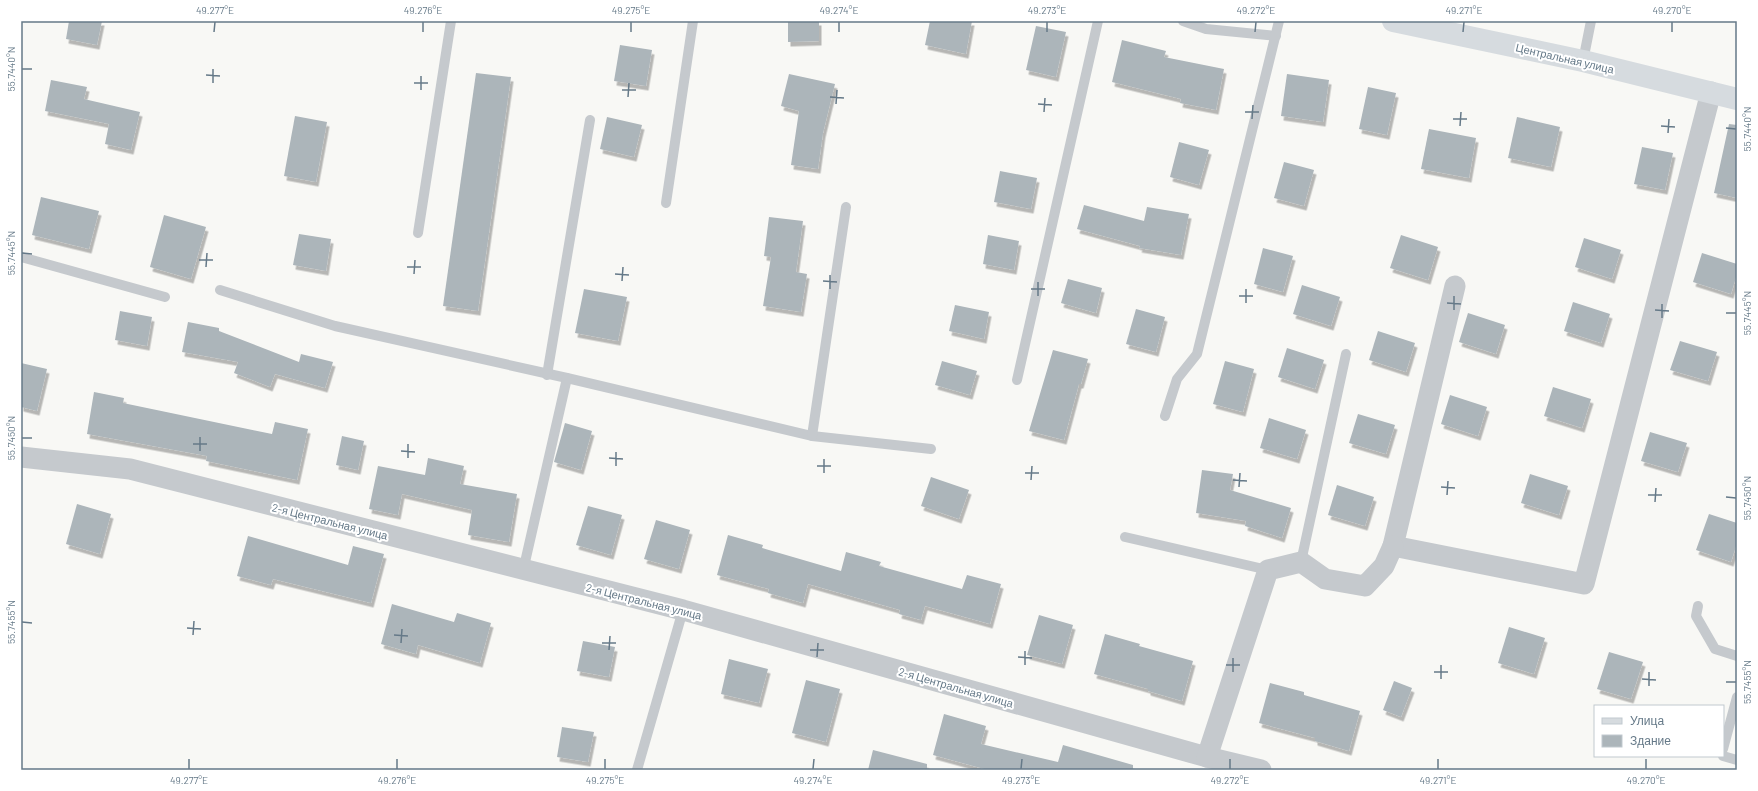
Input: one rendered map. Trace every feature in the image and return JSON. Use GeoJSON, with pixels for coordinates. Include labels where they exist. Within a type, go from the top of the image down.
{"type":"FeatureCollection","features":[{"type":"Feature","properties":{"kind":"street","name":"Центральная улица"},"geometry":{"type":"LineString","coordinates":[[1403,22],[1583,61],[1737,99]]}},
{"type":"Feature","properties":{"kind":"street"},"geometry":{"type":"LineString","coordinates":[[1394,546],[1584,584],[1710,92]]}},
{"type":"Feature","properties":{"kind":"street"},"geometry":{"type":"LineString","coordinates":[[1207,757],[1268,570],[1301,562],[1325,579],[1365,586],[1384,566],[1394,546],[1455,286]]}},
{"type":"Feature","properties":{"kind":"street","name":"2-я Центральная улица"},"geometry":{"type":"LineString","coordinates":[[21,457],[130,469],[523,571],[683,610],[1207,757],[1261,770]]}},
{"type":"Feature","properties":{"kind":"lane"},"geometry":{"type":"LineString","coordinates":[[418,233],[451,21]]}},
{"type":"Feature","properties":{"kind":"lane"},"geometry":{"type":"LineString","coordinates":[[666,203],[693,21]]}},
{"type":"Feature","properties":{"kind":"lane"},"geometry":{"type":"LineString","coordinates":[[1017,380],[1098,21]]}},
{"type":"Feature","properties":{"kind":"lane"},"geometry":{"type":"LineString","coordinates":[[1183,21],[1206,29],[1276,36]]}},
{"type":"Feature","properties":{"kind":"lane"},"geometry":{"type":"LineString","coordinates":[[1165,416],[1177,379],[1197,354],[1279,21]]}},
{"type":"Feature","properties":{"kind":"lane"},"geometry":{"type":"LineString","coordinates":[[1583,61],[1591,21]]}},
{"type":"Feature","properties":{"kind":"lane"},"geometry":{"type":"LineString","coordinates":[[547,375],[590,120]]}},
{"type":"Feature","properties":{"kind":"lane"},"geometry":{"type":"LineString","coordinates":[[812,436],[846,207]]}},
{"type":"Feature","properties":{"kind":"lane"},"geometry":{"type":"LineString","coordinates":[[21,257],[165,297]]}},
{"type":"Feature","properties":{"kind":"lane"},"geometry":{"type":"LineString","coordinates":[[220,290],[335,326],[547,375],[567,378],[812,436],[931,449]]}},
{"type":"Feature","properties":{"kind":"lane"},"geometry":{"type":"LineString","coordinates":[[1301,562],[1346,354]]}},
{"type":"Feature","properties":{"kind":"lane"},"geometry":{"type":"LineString","coordinates":[[523,571],[567,378]]}},
{"type":"Feature","properties":{"kind":"lane"},"geometry":{"type":"LineString","coordinates":[[1125,537],[1268,570]]}},
{"type":"Feature","properties":{"kind":"lane"},"geometry":{"type":"LineString","coordinates":[[1698,606],[1696,616],[1715,649],[1737,656]]}},
{"type":"Feature","properties":{"kind":"lane"},"geometry":{"type":"LineString","coordinates":[[637,770],[683,610]]}},
{"type":"Feature","properties":{"kind":"lane"},"geometry":{"type":"LineString","coordinates":[[1724,745],[1737,697]]}},
{"type":"Feature","properties":{"kind":"lane"},"geometry":{"type":"LineString","coordinates":[[1724,756],[1737,760]]}},
{"type":"Feature","properties":{"kind":"building"},"geometry":{"type":"Polygon","coordinates":[[[69,21],[102,21],[97,45],[66,39],[69,21]]]}},
{"type":"Feature","properties":{"kind":"building"},"geometry":{"type":"Polygon","coordinates":[[[788,21],[819,21],[819,41],[788,42],[788,21]]]}},
{"type":"Feature","properties":{"kind":"building"},"geometry":{"type":"Polygon","coordinates":[[[930,21],[972,21],[966,54],[925,45],[930,21]]]}},
{"type":"Feature","properties":{"kind":"building"},"geometry":{"type":"Polygon","coordinates":[[[1036,26],[1066,32],[1056,77],[1026,70],[1036,26]]]}},
{"type":"Feature","properties":{"kind":"building"},"geometry":{"type":"Polygon","coordinates":[[[1122,40],[1166,51],[1164,57],[1224,69],[1216,110],[1180,103],[1181,99],[1112,82],[1122,40]]]}},
{"type":"Feature","properties":{"kind":"building"},"geometry":{"type":"Polygon","coordinates":[[[620,45],[652,50],[646,86],[614,81],[620,45]]]}},
{"type":"Feature","properties":{"kind":"building"},"geometry":{"type":"Polygon","coordinates":[[[476,73],[511,77],[478,311],[443,306],[476,73]]]}},
{"type":"Feature","properties":{"kind":"building"},"geometry":{"type":"Polygon","coordinates":[[[789,74],[835,84],[823,133],[818,169],[791,165],[799,111],[781,106],[789,74]]]}},
{"type":"Feature","properties":{"kind":"building"},"geometry":{"type":"Polygon","coordinates":[[[1287,74],[1329,80],[1323,122],[1281,116],[1287,74]]]}},
{"type":"Feature","properties":{"kind":"building"},"geometry":{"type":"Polygon","coordinates":[[[51,80],[87,87],[84,99],[140,112],[131,150],[105,144],[109,124],[45,111],[51,80]]]}},
{"type":"Feature","properties":{"kind":"building"},"geometry":{"type":"Polygon","coordinates":[[[1368,87],[1396,93],[1387,135],[1359,129],[1368,87]]]}},
{"type":"Feature","properties":{"kind":"building"},"geometry":{"type":"Polygon","coordinates":[[[295,116],[327,122],[316,182],[284,176],[295,116]]]}},
{"type":"Feature","properties":{"kind":"building"},"geometry":{"type":"Polygon","coordinates":[[[607,117],[642,125],[634,157],[600,149],[607,117]]]}},
{"type":"Feature","properties":{"kind":"building"},"geometry":{"type":"Polygon","coordinates":[[[1517,117],[1560,127],[1551,167],[1508,158],[1517,117]]]}},
{"type":"Feature","properties":{"kind":"building"},"geometry":{"type":"Polygon","coordinates":[[[1729,124],[1737,125],[1737,198],[1714,193],[1729,124]]]}},
{"type":"Feature","properties":{"kind":"building"},"geometry":{"type":"Polygon","coordinates":[[[1429,129],[1476,138],[1469,178],[1421,169],[1429,129]]]}},
{"type":"Feature","properties":{"kind":"building"},"geometry":{"type":"Polygon","coordinates":[[[1179,142],[1209,150],[1199,185],[1170,177],[1179,142]]]}},
{"type":"Feature","properties":{"kind":"building"},"geometry":{"type":"Polygon","coordinates":[[[1642,147],[1673,153],[1665,190],[1634,184],[1642,147]]]}},
{"type":"Feature","properties":{"kind":"building"},"geometry":{"type":"Polygon","coordinates":[[[1284,162],[1314,170],[1304,206],[1274,198],[1284,162]]]}},
{"type":"Feature","properties":{"kind":"building"},"geometry":{"type":"Polygon","coordinates":[[[1000,171],[1037,178],[1031,209],[994,202],[1000,171]]]}},
{"type":"Feature","properties":{"kind":"building"},"geometry":{"type":"Polygon","coordinates":[[[41,197],[99,211],[89,249],[32,235],[41,197]]]}},
{"type":"Feature","properties":{"kind":"building"},"geometry":{"type":"Polygon","coordinates":[[[1084,205],[1144,221],[1147,207],[1189,214],[1181,255],[1139,248],[1140,246],[1077,229],[1084,205]]]}},
{"type":"Feature","properties":{"kind":"building"},"geometry":{"type":"Polygon","coordinates":[[[164,215],[206,227],[191,279],[150,267],[164,215]]]}},
{"type":"Feature","properties":{"kind":"building"},"geometry":{"type":"Polygon","coordinates":[[[769,217],[803,221],[796,272],[807,274],[801,312],[763,306],[771,257],[764,256],[769,217]]]}},
{"type":"Feature","properties":{"kind":"building"},"geometry":{"type":"Polygon","coordinates":[[[299,234],[331,239],[326,271],[293,265],[299,234]]]}},
{"type":"Feature","properties":{"kind":"building"},"geometry":{"type":"Polygon","coordinates":[[[988,235],[1019,241],[1014,270],[983,264],[988,235]]]}},
{"type":"Feature","properties":{"kind":"building"},"geometry":{"type":"Polygon","coordinates":[[[1401,235],[1438,247],[1428,280],[1390,268],[1401,235]]]}},
{"type":"Feature","properties":{"kind":"building"},"geometry":{"type":"Polygon","coordinates":[[[1584,238],[1621,250],[1612,279],[1575,267],[1584,238]]]}},
{"type":"Feature","properties":{"kind":"building"},"geometry":{"type":"Polygon","coordinates":[[[1263,248],[1293,256],[1283,292],[1254,284],[1263,248]]]}},
{"type":"Feature","properties":{"kind":"building"},"geometry":{"type":"Polygon","coordinates":[[[1702,253],[1737,264],[1737,274],[1731,294],[1693,282],[1702,253]]]}},
{"type":"Feature","properties":{"kind":"building"},"geometry":{"type":"Polygon","coordinates":[[[1068,279],[1102,288],[1096,313],[1061,303],[1068,279]]]}},
{"type":"Feature","properties":{"kind":"building"},"geometry":{"type":"Polygon","coordinates":[[[1302,285],[1340,297],[1331,326],[1293,314],[1302,285]]]}},
{"type":"Feature","properties":{"kind":"building"},"geometry":{"type":"Polygon","coordinates":[[[584,289],[627,297],[618,341],[575,333],[584,289]]]}},
{"type":"Feature","properties":{"kind":"building"},"geometry":{"type":"Polygon","coordinates":[[[1573,302],[1610,314],[1601,343],[1564,331],[1573,302]]]}},
{"type":"Feature","properties":{"kind":"building"},"geometry":{"type":"Polygon","coordinates":[[[955,305],[989,312],[984,339],[949,331],[955,305]]]}},
{"type":"Feature","properties":{"kind":"building"},"geometry":{"type":"Polygon","coordinates":[[[1136,309],[1165,317],[1156,352],[1126,344],[1136,309]]]}},
{"type":"Feature","properties":{"kind":"building"},"geometry":{"type":"Polygon","coordinates":[[[120,311],[152,317],[147,346],[115,340],[120,311]]]}},
{"type":"Feature","properties":{"kind":"building"},"geometry":{"type":"Polygon","coordinates":[[[1468,313],[1505,325],[1496,354],[1459,342],[1468,313]]]}},
{"type":"Feature","properties":{"kind":"building"},"geometry":{"type":"Polygon","coordinates":[[[188,322],[219,328],[219,331],[299,362],[301,354],[333,362],[325,388],[275,374],[270,387],[234,373],[238,362],[182,352],[188,322]]]}},
{"type":"Feature","properties":{"kind":"building"},"geometry":{"type":"Polygon","coordinates":[[[1378,331],[1415,343],[1406,372],[1369,360],[1378,331]]]}},
{"type":"Feature","properties":{"kind":"building"},"geometry":{"type":"Polygon","coordinates":[[[1680,341],[1717,352],[1708,381],[1670,370],[1680,341]]]}},
{"type":"Feature","properties":{"kind":"building"},"geometry":{"type":"Polygon","coordinates":[[[1287,348],[1324,360],[1315,389],[1278,377],[1287,348]]]}},
{"type":"Feature","properties":{"kind":"building"},"geometry":{"type":"Polygon","coordinates":[[[1053,350],[1088,359],[1081,384],[1079,384],[1064,440],[1029,431],[1053,350]]]}},
{"type":"Feature","properties":{"kind":"building"},"geometry":{"type":"Polygon","coordinates":[[[942,361],[977,371],[970,395],[935,385],[942,361]]]}},
{"type":"Feature","properties":{"kind":"building"},"geometry":{"type":"Polygon","coordinates":[[[1225,361],[1254,369],[1243,412],[1213,404],[1225,361]]]}},
{"type":"Feature","properties":{"kind":"building"},"geometry":{"type":"Polygon","coordinates":[[[21,363],[47,369],[37,411],[21,407],[21,363]]]}},
{"type":"Feature","properties":{"kind":"building"},"geometry":{"type":"Polygon","coordinates":[[[1553,387],[1591,399],[1582,428],[1544,416],[1553,387]]]}},
{"type":"Feature","properties":{"kind":"building"},"geometry":{"type":"Polygon","coordinates":[[[94,392],[124,398],[123,403],[272,434],[275,422],[308,429],[297,480],[206,461],[207,456],[87,434],[94,392]]]}},
{"type":"Feature","properties":{"kind":"building"},"geometry":{"type":"Polygon","coordinates":[[[1450,395],[1487,407],[1478,436],[1441,424],[1450,395]]]}},
{"type":"Feature","properties":{"kind":"building"},"geometry":{"type":"Polygon","coordinates":[[[1358,414],[1395,425],[1386,454],[1349,443],[1358,414]]]}},
{"type":"Feature","properties":{"kind":"building"},"geometry":{"type":"Polygon","coordinates":[[[1269,418],[1306,430],[1297,459],[1260,448],[1269,418]]]}},
{"type":"Feature","properties":{"kind":"building"},"geometry":{"type":"Polygon","coordinates":[[[565,423],[592,431],[581,470],[554,462],[565,423]]]}},
{"type":"Feature","properties":{"kind":"building"},"geometry":{"type":"Polygon","coordinates":[[[1650,432],[1687,443],[1678,472],[1641,461],[1650,432]]]}},
{"type":"Feature","properties":{"kind":"building"},"geometry":{"type":"Polygon","coordinates":[[[342,436],[364,441],[358,470],[336,465],[342,436]]]}},
{"type":"Feature","properties":{"kind":"building"},"geometry":{"type":"Polygon","coordinates":[[[428,458],[464,466],[460,484],[517,494],[509,542],[468,535],[472,510],[402,494],[398,515],[369,509],[378,466],[425,475],[428,458]]]}},
{"type":"Feature","properties":{"kind":"building"},"geometry":{"type":"Polygon","coordinates":[[[1202,470],[1233,474],[1230,490],[1291,508],[1282,538],[1245,526],[1246,521],[1196,513],[1202,470]]]}},
{"type":"Feature","properties":{"kind":"building"},"geometry":{"type":"Polygon","coordinates":[[[1530,474],[1568,486],[1559,515],[1521,503],[1530,474]]]}},
{"type":"Feature","properties":{"kind":"building"},"geometry":{"type":"Polygon","coordinates":[[[931,477],[969,490],[959,519],[921,506],[931,477]]]}},
{"type":"Feature","properties":{"kind":"building"},"geometry":{"type":"Polygon","coordinates":[[[1337,485],[1374,497],[1365,526],[1328,515],[1337,485]]]}},
{"type":"Feature","properties":{"kind":"building"},"geometry":{"type":"Polygon","coordinates":[[[77,504],[111,514],[100,554],[66,544],[77,504]]]}},
{"type":"Feature","properties":{"kind":"building"},"geometry":{"type":"Polygon","coordinates":[[[588,506],[622,515],[611,555],[576,545],[588,506]]]}},
{"type":"Feature","properties":{"kind":"building"},"geometry":{"type":"Polygon","coordinates":[[[1709,514],[1737,523],[1737,543],[1731,562],[1696,550],[1709,514]]]}},
{"type":"Feature","properties":{"kind":"building"},"geometry":{"type":"Polygon","coordinates":[[[656,520],[690,530],[679,569],[644,559],[656,520]]]}},
{"type":"Feature","properties":{"kind":"building"},"geometry":{"type":"Polygon","coordinates":[[[728,535],[763,545],[762,548],[841,571],[846,552],[881,562],[879,566],[962,589],[967,575],[1001,584],[990,624],[925,606],[921,620],[899,614],[900,610],[808,584],[803,603],[768,593],[769,589],[717,575],[728,535]]]}},
{"type":"Feature","properties":{"kind":"building"},"geometry":{"type":"Polygon","coordinates":[[[248,536],[348,565],[353,546],[384,554],[371,603],[273,579],[271,585],[237,576],[248,536]]]}},
{"type":"Feature","properties":{"kind":"building"},"geometry":{"type":"Polygon","coordinates":[[[392,604],[454,622],[457,613],[491,623],[480,663],[418,645],[416,654],[381,644],[392,604]]]}},
{"type":"Feature","properties":{"kind":"building"},"geometry":{"type":"Polygon","coordinates":[[[1039,615],[1073,625],[1062,664],[1027,655],[1039,615]]]}},
{"type":"Feature","properties":{"kind":"building"},"geometry":{"type":"Polygon","coordinates":[[[1509,627],[1545,638],[1534,674],[1498,663],[1509,627]]]}},
{"type":"Feature","properties":{"kind":"building"},"geometry":{"type":"Polygon","coordinates":[[[1105,634],[1140,644],[1139,646],[1193,661],[1182,701],[1148,691],[1148,689],[1094,674],[1105,634]]]}},
{"type":"Feature","properties":{"kind":"building"},"geometry":{"type":"Polygon","coordinates":[[[583,641],[615,647],[609,677],[577,671],[583,641]]]}},
{"type":"Feature","properties":{"kind":"building"},"geometry":{"type":"Polygon","coordinates":[[[1609,652],[1643,662],[1631,699],[1597,689],[1609,652]]]}},
{"type":"Feature","properties":{"kind":"building"},"geometry":{"type":"Polygon","coordinates":[[[729,659],[768,669],[759,703],[721,694],[729,659]]]}},
{"type":"Feature","properties":{"kind":"building"},"geometry":{"type":"Polygon","coordinates":[[[806,680],[840,689],[826,742],[792,733],[806,680]]]}},
{"type":"Feature","properties":{"kind":"building"},"geometry":{"type":"Polygon","coordinates":[[[1394,681],[1412,688],[1401,717],[1383,710],[1394,681]]]}},
{"type":"Feature","properties":{"kind":"building"},"geometry":{"type":"Polygon","coordinates":[[[1270,683],[1304,692],[1304,695],[1360,711],[1349,751],[1315,741],[1315,738],[1259,723],[1270,683]]]}},
{"type":"Feature","properties":{"kind":"building"},"geometry":{"type":"Polygon","coordinates":[[[944,714],[986,726],[981,744],[1058,762],[1063,745],[1133,765],[1133,770],[988,770],[933,755],[944,714]]]}},
{"type":"Feature","properties":{"kind":"building"},"geometry":{"type":"Polygon","coordinates":[[[562,727],[594,732],[588,762],[557,757],[562,727]]]}},
{"type":"Feature","properties":{"kind":"building"},"geometry":{"type":"Polygon","coordinates":[[[873,750],[927,764],[927,770],[868,770],[873,750]]]}}]}
